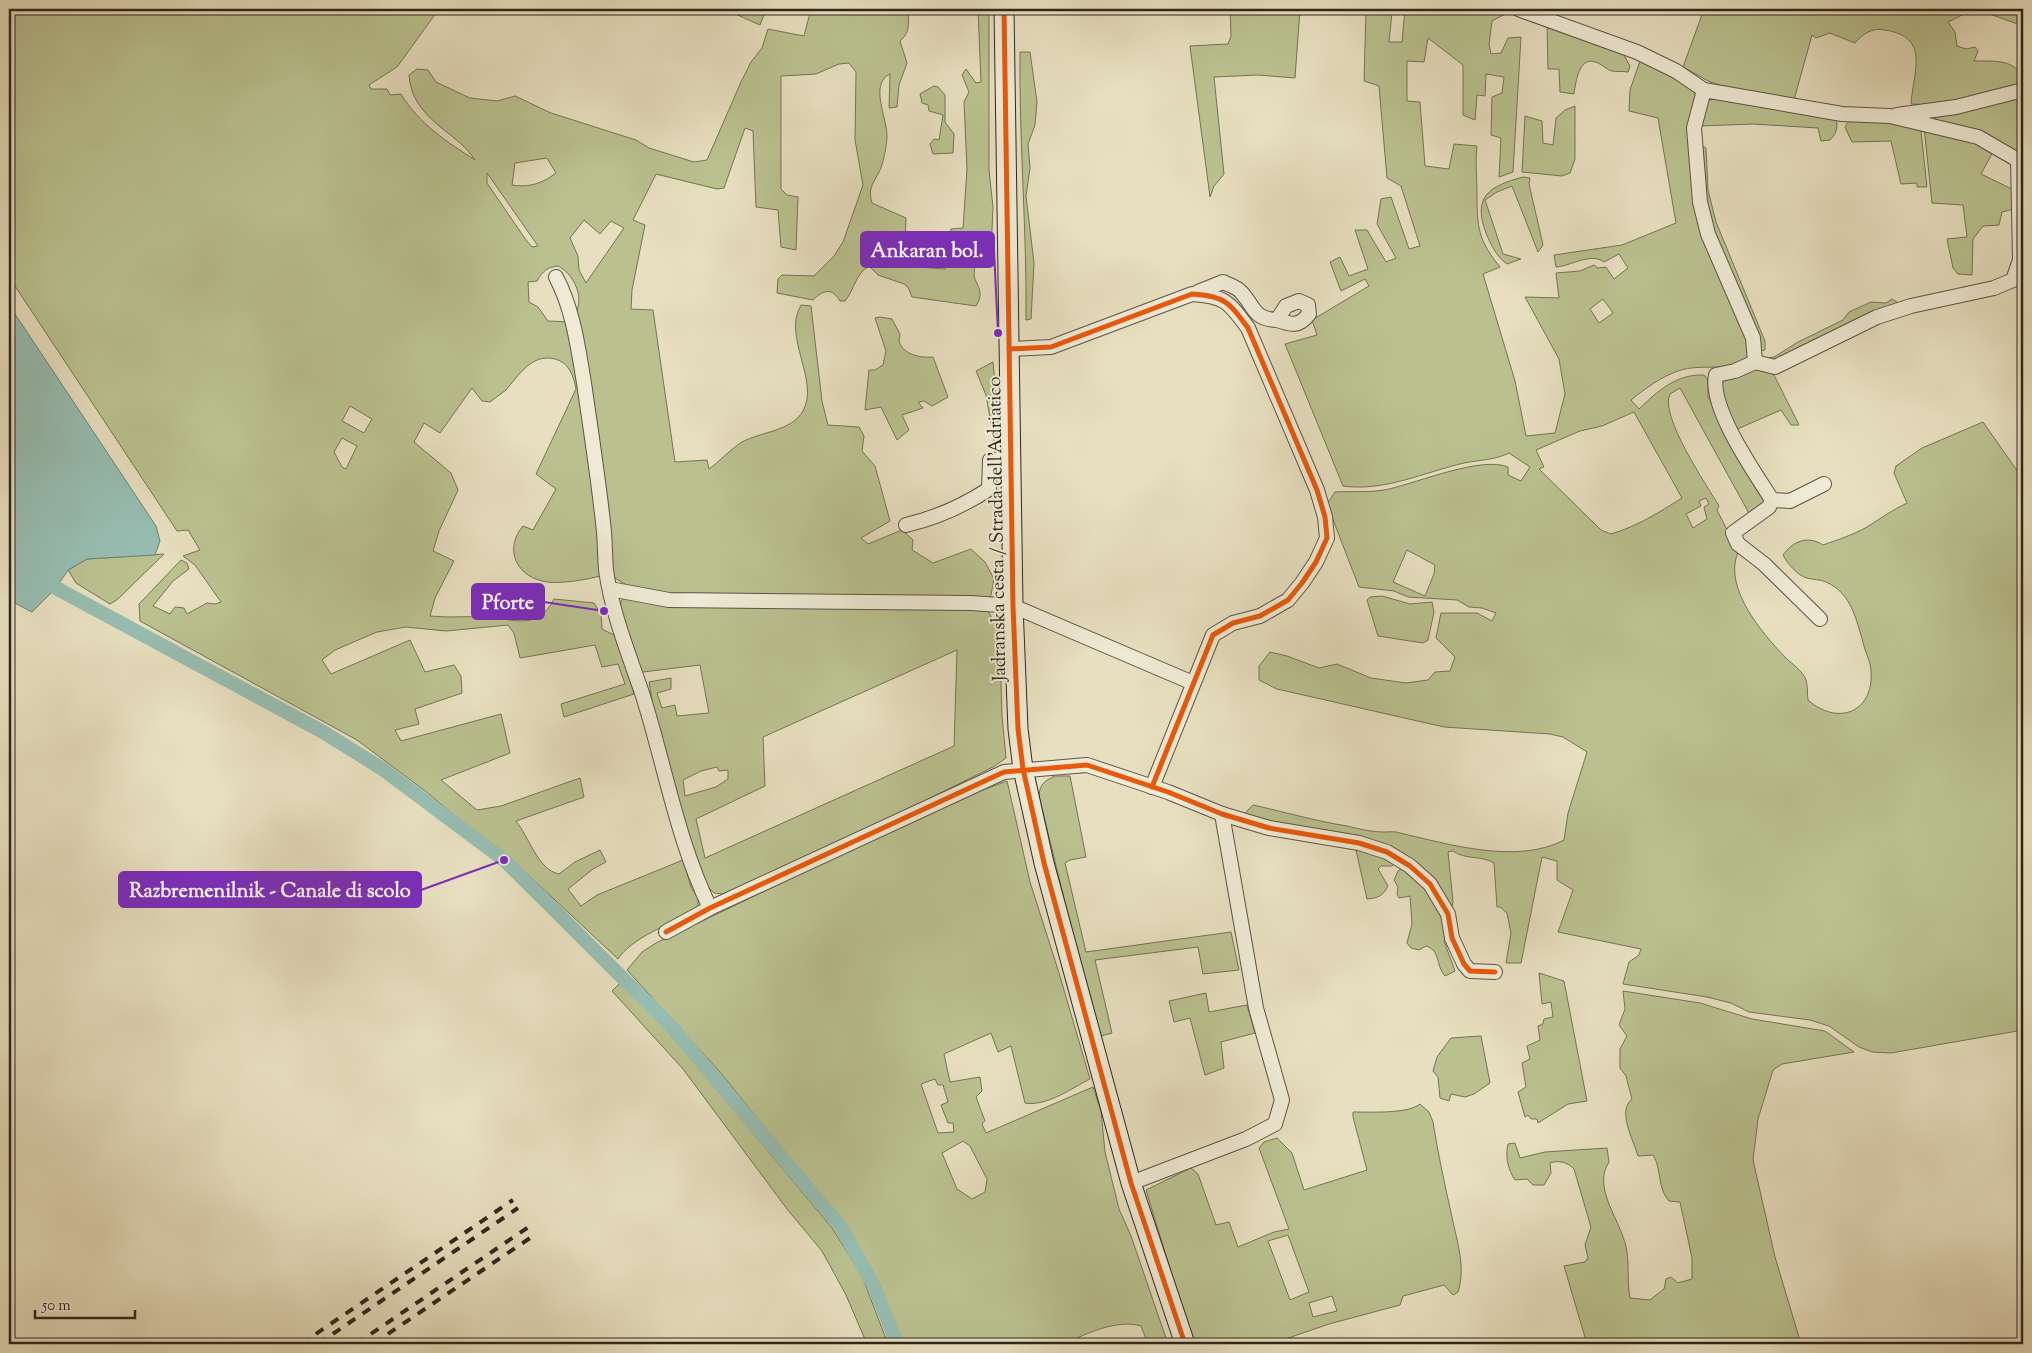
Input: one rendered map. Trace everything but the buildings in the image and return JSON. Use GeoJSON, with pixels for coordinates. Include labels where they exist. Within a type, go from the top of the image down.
{"type":"FeatureCollection","features":[{"type":"Feature","properties":{"kind":"main road","name":"Jadranska cesta / Strada dell'Adriatico"},"geometry":{"type":"LineString","coordinates":[[1004,9],[1013,606],[1018,729],[1023,768],[1046,872],[1131,1183],[1185,1344]]}},
{"type":"Feature","properties":{"kind":"street"},"geometry":{"type":"LineString","coordinates":[[1518,9],[1637,52],[1676,71],[1704,90],[1842,114],[1890,116],[1956,106],[2023,90]]}},
{"type":"Feature","properties":{"kind":"street"},"geometry":{"type":"LineString","coordinates":[[1704,90],[1694,128],[1700,202],[1708,234],[1753,338],[1755,362]]}},
{"type":"Feature","properties":{"kind":"street"},"geometry":{"type":"LineString","coordinates":[[1772,500],[1732,432],[1716,400],[1714,384],[1716,375],[1735,371],[1755,362],[1775,367],[1877,316],[1911,306],[1994,288],[2013,280],[2020,260],[2020,161],[1978,137],[1890,116]]}},
{"type":"Feature","properties":{"kind":"street"},"geometry":{"type":"LineString","coordinates":[[556,277],[566,294],[579,350],[593,441],[610,589],[626,650],[642,694],[662,770],[698,884],[710,908]]}},
{"type":"Feature","properties":{"kind":"street"},"geometry":{"type":"LineString","coordinates":[[1192,294],[1223,282],[1240,290],[1256,314],[1266,319],[1277,320]]}},
{"type":"Feature","properties":{"kind":"street","name":"Jadranska cesta / Strada dell'Adriatico"},"geometry":{"type":"LineString","coordinates":[[1009,349],[1052,347],[1192,294],[1216,296],[1233,307],[1248,328],[1317,490],[1325,517],[1327,538],[1316,562],[1288,600],[1260,616],[1233,623],[1214,635],[1152,787]]}},
{"type":"Feature","properties":{"kind":"street"},"geometry":{"type":"LineString","coordinates":[[906,525],[931,519],[974,499],[989,489],[990,460],[1011,459]]}},
{"type":"Feature","properties":{"kind":"street"},"geometry":{"type":"LineString","coordinates":[[1772,500],[1790,501],[1824,484]]}},
{"type":"Feature","properties":{"kind":"street"},"geometry":{"type":"LineString","coordinates":[[1772,500],[1769,507],[1733,533],[1738,544],[1764,564],[1820,619]]}},
{"type":"Feature","properties":{"kind":"street"},"geometry":{"type":"LineString","coordinates":[[610,589],[669,600],[971,603],[1013,606]]}},
{"type":"Feature","properties":{"kind":"street","name":"Jadranska cesta / Strada dell'Adriatico"},"geometry":{"type":"LineString","coordinates":[[1013,606],[1193,683]]}},
{"type":"Feature","properties":{"kind":"street"},"geometry":{"type":"LineString","coordinates":[[666,932],[710,908],[1004,772],[1023,768],[1087,765],[1222,814],[1269,828],[1359,843],[1387,852],[1410,866],[1430,884],[1448,914],[1452,938],[1464,964],[1470,971],[1495,972]]}},
{"type":"Feature","properties":{"kind":"street"},"geometry":{"type":"LineString","coordinates":[[1131,1183],[1246,1139],[1275,1124],[1282,1100],[1256,1008],[1236,906],[1222,814]]}},
{"type":"Feature","properties":{"kind":"green space"},"geometry":{"type":"Polygon","coordinates":[[[9,9],[439,9],[397,67],[369,85],[371,89],[387,89],[390,95],[401,94],[408,105],[425,123],[444,139],[475,160],[458,141],[426,114],[418,103],[412,90],[409,75],[417,69],[428,70],[436,82],[470,98],[497,101],[515,96],[551,113],[636,140],[649,148],[694,162],[707,160],[741,82],[751,62],[762,48],[768,29],[804,36],[811,9],[909,9],[908,30],[900,41],[907,63],[899,85],[897,107],[889,108],[890,74],[881,85],[880,93],[887,140],[882,166],[871,188],[870,195],[872,203],[906,218],[904,266],[945,269],[951,229],[963,228],[967,169],[964,102],[969,92],[962,75],[966,69],[976,83],[981,82],[978,9],[989,9],[989,170],[993,207],[991,253],[976,262],[974,275],[980,296],[976,306],[912,297],[908,287],[904,284],[878,275],[869,266],[858,277],[845,301],[840,301],[831,292],[824,292],[813,300],[777,293],[778,279],[782,275],[814,276],[834,256],[843,242],[863,185],[855,140],[856,72],[849,63],[839,64],[816,74],[781,76],[781,189],[787,195],[798,197],[796,250],[781,247],[778,210],[756,207],[753,131],[745,128],[724,188],[717,189],[656,174],[633,220],[645,225],[632,290],[631,309],[653,310],[675,462],[707,460],[709,469],[742,442],[784,427],[798,418],[803,411],[807,399],[807,386],[798,344],[796,317],[801,305],[811,306],[822,401],[828,425],[859,427],[864,436],[862,451],[875,466],[890,521],[861,538],[868,544],[902,530],[913,540],[912,550],[933,563],[971,549],[985,562],[994,579],[988,611],[997,628],[1000,651],[1002,716],[1006,758],[993,767],[908,809],[723,894],[714,893],[703,882],[659,741],[649,682],[671,678],[671,689],[657,693],[662,708],[675,705],[677,716],[709,713],[700,665],[643,672],[637,668],[620,613],[621,601],[625,596],[628,586],[615,578],[609,568],[599,529],[600,576],[562,582],[542,581],[525,572],[515,559],[514,542],[518,534],[523,526],[533,530],[556,489],[536,474],[576,389],[572,375],[564,363],[560,361],[547,358],[539,359],[521,372],[506,390],[490,402],[482,401],[472,388],[440,433],[424,423],[414,442],[451,473],[458,490],[439,531],[433,551],[454,561],[435,598],[430,616],[486,617],[524,621],[541,616],[554,599],[594,603],[601,614],[602,629],[616,636],[634,694],[564,717],[561,704],[625,684],[618,664],[602,667],[595,645],[520,658],[514,633],[508,625],[446,631],[406,627],[377,632],[335,650],[322,660],[331,674],[410,640],[425,672],[454,665],[461,676],[462,693],[415,709],[419,724],[395,730],[401,741],[501,714],[510,753],[441,780],[477,810],[501,806],[580,778],[584,797],[516,821],[540,860],[545,866],[559,874],[575,862],[600,850],[606,862],[593,869],[568,889],[581,906],[597,895],[683,860],[691,887],[698,898],[698,906],[695,911],[632,944],[618,959],[522,869],[491,846],[429,794],[357,740],[140,621],[139,604],[181,560],[187,563],[189,569],[173,581],[153,606],[170,614],[175,607],[184,608],[187,614],[207,603],[215,604],[221,602],[195,565],[183,556],[200,550],[188,530],[177,531],[9,277],[9,9]],[[547,158],[515,163],[512,185],[524,186],[535,184],[546,180],[556,173],[547,158]],[[487,173],[487,183],[532,247],[538,246],[487,173]],[[584,220],[570,238],[578,256],[579,270],[586,283],[624,228],[611,221],[600,234],[584,220]],[[558,266],[551,267],[543,272],[537,281],[528,282],[529,302],[538,307],[548,321],[571,322],[578,307],[579,295],[577,289],[568,273],[558,266]],[[350,406],[342,421],[364,433],[372,419],[350,406]],[[342,438],[334,452],[342,467],[346,469],[357,446],[342,438]],[[957,650],[763,737],[765,786],[696,819],[705,858],[954,746],[957,650]],[[717,767],[701,771],[683,780],[685,796],[716,787],[728,779],[728,770],[719,771],[717,767]]]}},
{"type":"Feature","properties":{"kind":"green space"},"geometry":{"type":"Polygon","coordinates":[[[724,9],[766,9],[760,25],[724,9]]]}},
{"type":"Feature","properties":{"kind":"green space"},"geometry":{"type":"Polygon","coordinates":[[[1230,9],[1300,9],[1295,78],[1258,75],[1214,77],[1224,174],[1214,186],[1210,197],[1190,46],[1228,44],[1231,36],[1230,9]]]}},
{"type":"Feature","properties":{"kind":"green space"},"geometry":{"type":"Polygon","coordinates":[[[1405,9],[1494,9],[1509,12],[1492,21],[1489,44],[1491,54],[1501,53],[1508,38],[1521,37],[1513,172],[1499,177],[1501,138],[1491,135],[1492,97],[1502,93],[1504,77],[1486,74],[1485,96],[1477,95],[1475,120],[1463,115],[1463,65],[1428,38],[1424,62],[1407,61],[1407,101],[1420,102],[1425,166],[1449,169],[1454,144],[1477,146],[1478,224],[1487,249],[1500,267],[1483,274],[1515,381],[1526,436],[1555,433],[1565,394],[1559,359],[1525,297],[1559,298],[1556,273],[1580,271],[1594,265],[1598,268],[1606,267],[1614,279],[1628,268],[1619,254],[1604,262],[1593,258],[1556,267],[1554,255],[1622,245],[1676,223],[1658,118],[1629,111],[1630,90],[1640,61],[1662,69],[1696,92],[1696,191],[1750,345],[1750,355],[1734,365],[1678,371],[1654,383],[1631,400],[1639,409],[1668,385],[1685,377],[1704,375],[1708,379],[1708,397],[1768,502],[1750,515],[1680,388],[1670,394],[1668,404],[1671,418],[1695,467],[1719,506],[1717,510],[1738,552],[1735,566],[1736,580],[1740,595],[1747,609],[1766,636],[1805,677],[1808,700],[1819,708],[1841,713],[1851,711],[1860,705],[1866,697],[1870,685],[1870,665],[1856,618],[1848,601],[1835,587],[1824,581],[1809,579],[1797,572],[1783,555],[1787,550],[1801,541],[1812,540],[1823,545],[1845,537],[1867,527],[1907,503],[1894,473],[1896,466],[1922,448],[1983,422],[2023,479],[2023,1030],[1891,1053],[1872,1052],[1859,1047],[1829,1026],[1810,1020],[1749,1012],[1731,1003],[1707,997],[1623,984],[1629,962],[1639,955],[1641,949],[1558,932],[1573,890],[1557,880],[1557,861],[1542,857],[1521,963],[1506,963],[1511,933],[1507,913],[1500,907],[1497,907],[1494,863],[1484,859],[1463,856],[1453,851],[1448,852],[1453,902],[1451,911],[1412,862],[1241,817],[1253,805],[1361,829],[1396,832],[1461,847],[1504,852],[1525,851],[1545,847],[1564,840],[1568,813],[1587,752],[1563,737],[1550,734],[1444,727],[1277,689],[1259,680],[1259,666],[1270,652],[1319,668],[1337,664],[1371,678],[1406,683],[1428,680],[1435,672],[1450,671],[1455,657],[1436,638],[1441,613],[1477,613],[1492,621],[1496,613],[1482,608],[1469,607],[1457,600],[1408,597],[1394,591],[1359,587],[1327,504],[1335,492],[1389,489],[1450,471],[1483,465],[1497,464],[1508,467],[1508,475],[1521,481],[1530,467],[1509,453],[1464,463],[1389,484],[1358,487],[1343,486],[1285,344],[1317,335],[1312,320],[1369,286],[1365,279],[1341,291],[1330,262],[1340,257],[1349,276],[1368,269],[1355,230],[1367,230],[1386,262],[1396,258],[1377,224],[1381,199],[1391,197],[1409,249],[1420,246],[1401,186],[1387,178],[1379,86],[1364,81],[1366,11],[1392,13],[1389,42],[1402,42],[1405,9]],[[1603,299],[1590,309],[1599,323],[1613,313],[1603,299]],[[1634,412],[1602,426],[1580,431],[1536,450],[1544,467],[1539,469],[1601,530],[1611,534],[1639,523],[1682,498],[1634,412]],[[1706,498],[1699,501],[1701,506],[1686,514],[1693,528],[1707,519],[1704,507],[1709,504],[1706,498]],[[1407,550],[1393,582],[1425,596],[1434,574],[1435,565],[1407,550]]]}},
{"type":"Feature","properties":{"kind":"green space"},"geometry":{"type":"Polygon","coordinates":[[[1704,9],[1974,9],[1948,22],[1955,32],[1957,46],[1966,49],[1975,47],[1978,51],[1974,61],[2001,62],[2013,66],[2023,75],[2018,85],[1938,105],[1911,104],[1916,68],[1914,48],[1909,40],[1899,34],[1881,29],[1872,30],[1864,34],[1855,43],[1830,33],[1816,38],[1812,35],[1794,100],[1746,93],[1710,82],[1683,67],[1704,9]]]}},
{"type":"Feature","properties":{"kind":"green space"},"geometry":{"type":"Polygon","coordinates":[[[1976,9],[2023,11],[2023,26],[1976,9]]]}},
{"type":"Feature","properties":{"kind":"green space"},"geometry":{"type":"Polygon","coordinates":[[[1547,25],[1604,45],[1624,55],[1630,66],[1628,72],[1612,71],[1598,63],[1587,62],[1580,70],[1574,94],[1560,92],[1559,69],[1548,69],[1547,25]]]}},
{"type":"Feature","properties":{"kind":"green space"},"geometry":{"type":"Polygon","coordinates":[[[1020,52],[1030,52],[1037,102],[1035,125],[1028,144],[1030,168],[1026,196],[1034,263],[1031,319],[1026,320],[1021,119],[1020,52]]]}},
{"type":"Feature","properties":{"kind":"green space"},"geometry":{"type":"Polygon","coordinates":[[[934,86],[938,87],[945,95],[945,122],[954,134],[953,153],[933,154],[930,144],[934,139],[939,140],[943,115],[929,111],[928,105],[922,103],[920,94],[934,86]]]}},
{"type":"Feature","properties":{"kind":"green space"},"geometry":{"type":"Polygon","coordinates":[[[2023,95],[2023,157],[1936,120],[1935,116],[2023,95]]]}},
{"type":"Feature","properties":{"kind":"green space"},"geometry":{"type":"Polygon","coordinates":[[[1720,98],[1836,118],[1836,130],[1830,140],[1821,141],[1818,128],[1753,124],[1699,126],[1705,101],[1720,98]]]}},
{"type":"Feature","properties":{"kind":"green space"},"geometry":{"type":"Polygon","coordinates":[[[1575,106],[1575,159],[1570,173],[1562,176],[1522,172],[1525,116],[1542,121],[1543,143],[1553,145],[1556,118],[1565,110],[1575,106]]]}},
{"type":"Feature","properties":{"kind":"green space"},"geometry":{"type":"Polygon","coordinates":[[[1877,120],[1896,122],[1906,124],[1921,131],[1927,187],[1917,187],[1917,183],[1901,184],[1891,141],[1852,142],[1845,127],[1849,121],[1877,120]]]}},
{"type":"Feature","properties":{"kind":"green space"},"geometry":{"type":"Polygon","coordinates":[[[1924,127],[1972,140],[1994,150],[1981,174],[2014,190],[2014,209],[2002,212],[1999,225],[1983,226],[1973,239],[1972,275],[1958,274],[1953,268],[1947,239],[1967,237],[1963,205],[1932,203],[1924,127]]]}},
{"type":"Feature","properties":{"kind":"green space"},"geometry":{"type":"Polygon","coordinates":[[[1699,143],[1706,148],[1708,190],[1716,222],[1765,341],[1765,350],[1760,351],[1709,224],[1699,143]]]}},
{"type":"Feature","properties":{"kind":"green space"},"geometry":{"type":"Polygon","coordinates":[[[1523,177],[1530,178],[1529,184],[1543,245],[1538,252],[1512,186],[1497,192],[1485,200],[1503,254],[1521,259],[1507,264],[1497,254],[1490,242],[1482,220],[1481,210],[1487,194],[1493,189],[1511,180],[1523,177]]]}},
{"type":"Feature","properties":{"kind":"green space"},"geometry":{"type":"Polygon","coordinates":[[[1892,299],[1900,304],[1777,362],[1766,358],[1774,357],[1798,342],[1843,320],[1849,312],[1871,302],[1886,303],[1892,299]]]}},
{"type":"Feature","properties":{"kind":"green space"},"geometry":{"type":"Polygon","coordinates":[[[875,318],[892,319],[900,334],[899,341],[904,350],[913,355],[933,357],[948,397],[932,406],[924,401],[918,402],[923,408],[902,415],[909,430],[897,440],[881,407],[865,410],[869,370],[875,370],[883,365],[886,351],[875,318]]]}},
{"type":"Feature","properties":{"kind":"green space"},"geometry":{"type":"Polygon","coordinates":[[[993,362],[1000,441],[994,441],[986,395],[976,371],[993,362]]]}},
{"type":"Feature","properties":{"kind":"green space"},"geometry":{"type":"Polygon","coordinates":[[[1757,369],[1772,371],[1799,425],[1791,425],[1781,410],[1735,430],[1720,398],[1721,384],[1731,376],[1757,369]]]}},
{"type":"Feature","properties":{"kind":"green space"},"geometry":{"type":"Polygon","coordinates":[[[164,554],[118,599],[110,604],[76,583],[68,570],[87,559],[164,554]]]}},
{"type":"Feature","properties":{"kind":"green space"},"geometry":{"type":"Polygon","coordinates":[[[1382,596],[1410,604],[1432,602],[1434,612],[1428,640],[1423,643],[1378,636],[1367,600],[1370,597],[1382,596]]]}},
{"type":"Feature","properties":{"kind":"green space"},"geometry":{"type":"Polygon","coordinates":[[[1055,776],[1070,776],[1086,857],[1070,860],[1065,863],[1086,952],[1231,932],[1239,970],[1203,974],[1198,947],[1095,960],[1112,1033],[1101,1036],[1081,968],[1039,796],[1043,783],[1055,776]]]}},
{"type":"Feature","properties":{"kind":"green space"},"geometry":{"type":"Polygon","coordinates":[[[1007,781],[1030,882],[1090,1079],[1050,1100],[1025,1103],[1011,1046],[998,1052],[991,1033],[944,1054],[950,1082],[980,1077],[982,1091],[976,1097],[985,1121],[982,1124],[986,1133],[1093,1087],[1101,1111],[1105,1152],[1119,1209],[1131,1236],[1168,1344],[1148,1344],[1141,1326],[1122,1324],[1102,1328],[1065,1344],[903,1344],[877,1281],[847,1228],[719,1071],[627,970],[642,952],[656,943],[956,800],[1007,781]],[[935,1079],[921,1084],[938,1133],[954,1132],[953,1123],[948,1123],[941,1105],[948,1102],[943,1085],[938,1085],[935,1079]],[[963,1141],[942,1153],[957,1189],[972,1199],[985,1192],[987,1179],[970,1146],[963,1141]]]}},
{"type":"Feature","properties":{"kind":"green space"},"geometry":{"type":"Polygon","coordinates":[[[1368,849],[1397,861],[1392,866],[1381,866],[1378,869],[1388,886],[1380,896],[1367,899],[1356,850],[1368,849]]]}},
{"type":"Feature","properties":{"kind":"green space"},"geometry":{"type":"Polygon","coordinates":[[[1405,866],[1435,897],[1449,932],[1444,941],[1455,971],[1445,976],[1431,948],[1426,946],[1419,950],[1411,948],[1407,943],[1412,924],[1410,896],[1399,898],[1397,894],[1398,887],[1394,880],[1398,871],[1405,866]]]}},
{"type":"Feature","properties":{"kind":"green space"},"geometry":{"type":"Polygon","coordinates":[[[1539,973],[1564,981],[1587,1101],[1568,1104],[1538,1123],[1537,1119],[1531,1119],[1528,1115],[1525,1117],[1518,1092],[1526,1087],[1522,1063],[1530,1059],[1527,1046],[1540,1040],[1538,1026],[1543,1024],[1544,1019],[1553,1017],[1551,1002],[1542,1004],[1539,973]]]}},
{"type":"Feature","properties":{"kind":"green space"},"geometry":{"type":"Polygon","coordinates":[[[620,983],[667,1030],[832,1228],[862,1276],[888,1344],[867,1344],[846,1295],[822,1251],[787,1209],[683,1069],[612,991],[620,983]]]}},
{"type":"Feature","properties":{"kind":"green space"},"geometry":{"type":"Polygon","coordinates":[[[1623,991],[1700,1003],[1752,1019],[1825,1031],[1854,1052],[1782,1064],[1773,1070],[1758,1119],[1753,1160],[1775,1257],[1801,1344],[1587,1344],[1564,1266],[1585,1262],[1588,1258],[1585,1245],[1591,1227],[1574,1169],[1566,1163],[1553,1162],[1550,1163],[1551,1173],[1544,1185],[1533,1185],[1527,1179],[1515,1180],[1508,1163],[1507,1149],[1508,1144],[1515,1143],[1520,1158],[1545,1152],[1607,1148],[1609,1162],[1604,1172],[1604,1183],[1610,1206],[1627,1252],[1630,1298],[1650,1300],[1664,1289],[1666,1279],[1671,1277],[1678,1283],[1692,1279],[1692,1258],[1680,1202],[1669,1201],[1665,1196],[1658,1166],[1653,1155],[1638,1156],[1626,1118],[1628,1104],[1632,1099],[1626,1076],[1620,1068],[1620,1049],[1627,1036],[1619,1025],[1625,1009],[1623,991]]]}},
{"type":"Feature","properties":{"kind":"green space"},"geometry":{"type":"Polygon","coordinates":[[[1206,993],[1209,1012],[1247,1005],[1255,1033],[1221,1042],[1224,1068],[1205,1075],[1190,1018],[1174,1022],[1169,1001],[1206,993]]]}},
{"type":"Feature","properties":{"kind":"green space"},"geometry":{"type":"Polygon","coordinates":[[[1481,1036],[1490,1083],[1474,1094],[1465,1097],[1451,1094],[1449,1101],[1440,1098],[1438,1077],[1433,1071],[1437,1057],[1451,1038],[1481,1036]]]}},
{"type":"Feature","properties":{"kind":"green space"},"geometry":{"type":"Polygon","coordinates":[[[1420,1104],[1429,1112],[1433,1122],[1460,1255],[1461,1273],[1458,1292],[1453,1295],[1444,1285],[1403,1296],[1400,1305],[1329,1324],[1271,1344],[1193,1344],[1146,1190],[1191,1168],[1198,1174],[1216,1225],[1229,1222],[1238,1247],[1274,1232],[1289,1229],[1259,1148],[1264,1142],[1277,1138],[1292,1153],[1304,1190],[1367,1170],[1353,1112],[1388,1112],[1420,1104]],[[1288,1235],[1268,1241],[1290,1300],[1309,1292],[1288,1235]],[[1332,1296],[1309,1303],[1313,1317],[1337,1311],[1332,1296]]]}},
{"type":"Feature","properties":{"kind":"water"},"geometry":{"type":"Polygon","coordinates":[[[9,305],[156,526],[160,541],[155,555],[87,559],[68,570],[56,588],[32,612],[9,600],[9,305]]]}},
{"type":"Feature","properties":{"kind":"waterway"},"geometry":{"type":"LineString","coordinates":[[56,588],[323,732],[381,768],[504,860],[670,1025],[840,1226],[873,1284],[897,1344]]}},
{"type":"Feature","properties":{"kind":"railway"},"geometry":{"type":"LineString","coordinates":[[301,1344],[513,1200]]}},
{"type":"Feature","properties":{"kind":"railway"},"geometry":{"type":"LineString","coordinates":[[318,1344],[518,1208]]}},
{"type":"Feature","properties":{"kind":"railway"},"geometry":{"type":"LineString","coordinates":[[356,1344],[530,1226]]}},
{"type":"Feature","properties":{"kind":"railway"},"geometry":{"type":"LineString","coordinates":[[373,1344],[536,1234]]}},
{"type":"Feature","properties":{"kind":"cycle path"},"geometry":{"type":"LineString","coordinates":[[1004,9],[1013,606],[1018,729],[1023,769],[1044,863],[1131,1183],[1185,1344]]}},
{"type":"Feature","properties":{"kind":"cycle path"},"geometry":{"type":"LineString","coordinates":[[1009,349],[1051,347],[1192,294],[1212,296],[1219,299],[1231,306],[1248,328],[1317,490],[1325,517],[1327,538],[1316,562],[1288,600],[1260,616],[1233,623],[1213,635],[1152,787]]}},
{"type":"Feature","properties":{"kind":"cycle path"},"geometry":{"type":"LineString","coordinates":[[666,932],[710,908],[1004,772],[1087,765],[1168,792],[1222,814],[1269,828],[1359,843],[1387,852],[1410,866],[1430,884],[1448,914],[1452,938],[1464,964],[1470,971],[1495,972]]}},
{"type":"Feature","properties":{"kind":"place","name":"Ankaran bol."},"geometry":{"type":"Point","coordinates":[998,333]}},
{"type":"Feature","properties":{"kind":"place","name":"Pforte"},"geometry":{"type":"Point","coordinates":[604,611]}},
{"type":"Feature","properties":{"kind":"place","name":"Razbremenilnik - Canale di scolo"},"geometry":{"type":"Point","coordinates":[504,860]}}]}
